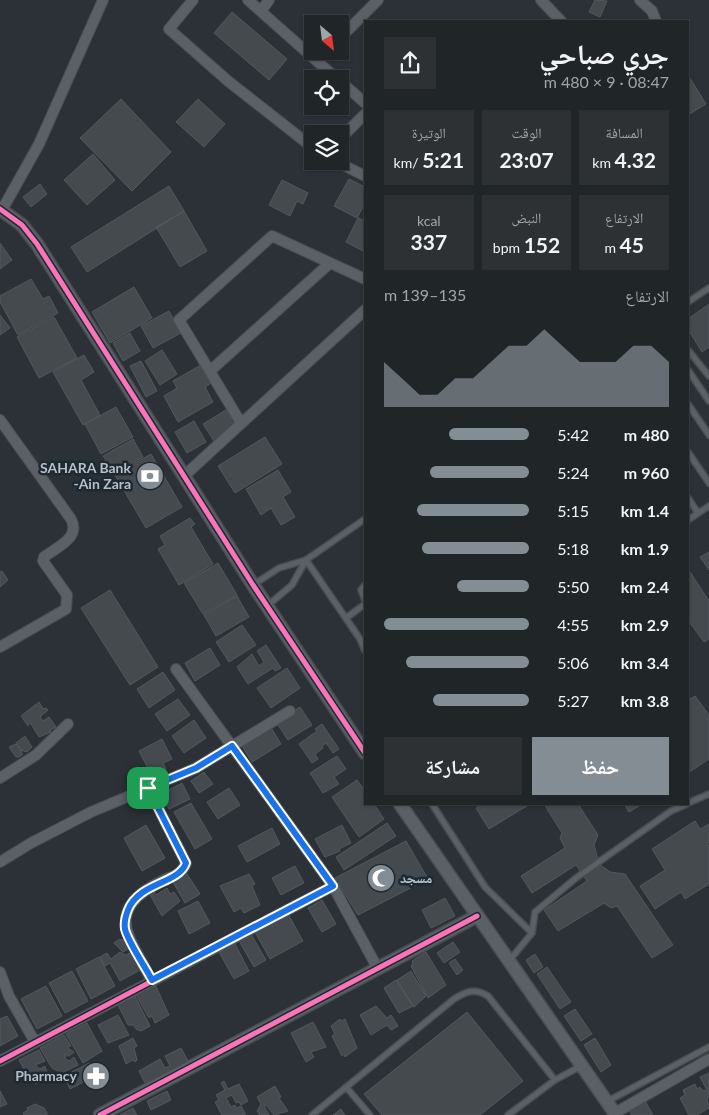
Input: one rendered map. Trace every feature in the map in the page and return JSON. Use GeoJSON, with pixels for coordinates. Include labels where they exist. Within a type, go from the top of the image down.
{"type":"FeatureCollection","features":[{"type":"Feature","properties":{"kind":"street"},"geometry":{"type":"LineString","coordinates":[[102,0],[39,144],[1,210],[22,225],[37,244],[253,585],[364,751]]}},
{"type":"Feature","properties":{"kind":"street"},"geometry":{"type":"LineString","coordinates":[[193,0],[169,28],[228,81],[304,142]]}},
{"type":"Feature","properties":{"kind":"street"},"geometry":{"type":"LineString","coordinates":[[248,0],[304,49]]}},
{"type":"Feature","properties":{"kind":"street"},"geometry":{"type":"LineString","coordinates":[[261,11],[269,0]]}},
{"type":"Feature","properties":{"kind":"street"},"geometry":{"type":"LineString","coordinates":[[349,29],[378,0]]}},
{"type":"Feature","properties":{"kind":"street"},"geometry":{"type":"LineString","coordinates":[[541,0],[561,20]]}},
{"type":"Feature","properties":{"kind":"street"},"geometry":{"type":"LineString","coordinates":[[640,0],[652,11],[656,20]]}},
{"type":"Feature","properties":{"kind":"street"},"geometry":{"type":"LineString","coordinates":[[317,60],[328,70]]}},
{"type":"Feature","properties":{"kind":"street"},"geometry":{"type":"LineString","coordinates":[[349,89],[364,102]]}},
{"type":"Feature","properties":{"kind":"street"},"geometry":{"type":"LineString","coordinates":[[349,129],[364,115]]}},
{"type":"Feature","properties":{"kind":"street"},"geometry":{"type":"LineString","coordinates":[[349,168],[364,176]]}},
{"type":"Feature","properties":{"kind":"street"},"geometry":{"type":"LineString","coordinates":[[241,423],[179,320],[272,236],[364,279]]}},
{"type":"Feature","properties":{"kind":"street"},"geometry":{"type":"LineString","coordinates":[[210,371],[330,263]]}},
{"type":"Feature","properties":{"kind":"street"},"geometry":{"type":"LineString","coordinates":[[184,476],[364,311]]}},
{"type":"Feature","properties":{"kind":"street"},"geometry":{"type":"LineString","coordinates":[[0,420],[71,519],[75,530],[72,536],[44,557],[43,561],[67,595],[66,609],[0,647]]}},
{"type":"Feature","properties":{"kind":"street"},"geometry":{"type":"LineString","coordinates":[[176,669],[333,886],[378,969]]}},
{"type":"Feature","properties":{"kind":"street"},"geometry":{"type":"LineString","coordinates":[[0,862],[56,830],[196,768],[290,711]]}},
{"type":"Feature","properties":{"kind":"street"},"geometry":{"type":"LineString","coordinates":[[0,778],[36,755],[68,724]]}},
{"type":"Feature","properties":{"kind":"street"},"geometry":{"type":"LineString","coordinates":[[148,788],[186,863],[179,873],[146,889],[136,897],[126,916],[125,929],[152,980]]}},
{"type":"Feature","properties":{"kind":"street"},"geometry":{"type":"LineString","coordinates":[[401,805],[615,1114],[709,1058]]}},
{"type":"Feature","properties":{"kind":"street"},"geometry":{"type":"LineString","coordinates":[[0,1061],[333,886]]}},
{"type":"Feature","properties":{"kind":"street"},"geometry":{"type":"LineString","coordinates":[[100,1115],[477,916]]}},
{"type":"Feature","properties":{"kind":"street"},"geometry":{"type":"LineString","coordinates":[[0,972],[9,996],[35,1042]]}},
{"type":"Feature","properties":{"kind":"lane"},"geometry":{"type":"LineString","coordinates":[[689,301],[709,288]]}},
{"type":"Feature","properties":{"kind":"lane"},"geometry":{"type":"LineString","coordinates":[[689,351],[709,376]]}},
{"type":"Feature","properties":{"kind":"lane"},"geometry":{"type":"LineString","coordinates":[[689,371],[709,401]]}},
{"type":"Feature","properties":{"kind":"lane"},"geometry":{"type":"LineString","coordinates":[[689,405],[709,435]]}},
{"type":"Feature","properties":{"kind":"lane"},"geometry":{"type":"LineString","coordinates":[[689,453],[709,483]]}},
{"type":"Feature","properties":{"kind":"lane"},"geometry":{"type":"LineString","coordinates":[[689,500],[698,513]]}},
{"type":"Feature","properties":{"kind":"lane"},"geometry":{"type":"LineString","coordinates":[[689,519],[709,506]]}},
{"type":"Feature","properties":{"kind":"lane"},"geometry":{"type":"LineString","coordinates":[[253,585],[279,568],[306,560],[364,520]]}},
{"type":"Feature","properties":{"kind":"lane"},"geometry":{"type":"LineString","coordinates":[[267,606],[292,585],[306,560]]}},
{"type":"Feature","properties":{"kind":"lane"},"geometry":{"type":"LineString","coordinates":[[306,560],[346,618],[363,638]]}},
{"type":"Feature","properties":{"kind":"lane"},"geometry":{"type":"LineString","coordinates":[[364,586],[361,590],[364,598]]}},
{"type":"Feature","properties":{"kind":"lane"},"geometry":{"type":"LineString","coordinates":[[346,618],[364,605]]}},
{"type":"Feature","properties":{"kind":"lane"},"geometry":{"type":"LineString","coordinates":[[689,803],[709,794]]}},
{"type":"Feature","properties":{"kind":"lane"},"geometry":{"type":"LineString","coordinates":[[433,805],[485,887],[532,933]]}},
{"type":"Feature","properties":{"kind":"lane"},"geometry":{"type":"LineString","coordinates":[[509,961],[532,933],[535,912],[576,878],[671,811],[685,805]]}},
{"type":"Feature","properties":{"kind":"lane"},"geometry":{"type":"LineString","coordinates":[[312,1115],[454,999],[475,990],[488,996],[554,1080]]}},
{"type":"Feature","properties":{"kind":"lane"},"geometry":{"type":"LineString","coordinates":[[606,1102],[709,1047]]}},
{"type":"Feature","properties":{"kind":"lane"},"geometry":{"type":"LineString","coordinates":[[508,1115],[554,1080],[581,1066]]}},
{"type":"Feature","properties":{"kind":"lane"},"geometry":{"type":"LineString","coordinates":[[346,1087],[370,1115]]}},
{"type":"Feature","properties":{"kind":"building"},"geometry":{"type":"Polygon","coordinates":[[[595,0],[607,1],[600,17],[589,12],[595,0]]]}},
{"type":"Feature","properties":{"kind":"building"},"geometry":{"type":"Polygon","coordinates":[[[232,12],[287,59],[269,80],[214,33],[232,12]]]}},
{"type":"Feature","properties":{"kind":"building"},"geometry":{"type":"Polygon","coordinates":[[[689,77],[706,104],[689,114],[689,77]]]}},
{"type":"Feature","properties":{"kind":"building"},"geometry":{"type":"Polygon","coordinates":[[[121,99],[171,152],[132,191],[80,138],[121,99]]]}},
{"type":"Feature","properties":{"kind":"building"},"geometry":{"type":"Polygon","coordinates":[[[198,99],[225,124],[204,147],[176,122],[198,99]]]}},
{"type":"Feature","properties":{"kind":"building"},"geometry":{"type":"Polygon","coordinates":[[[93,154],[115,180],[87,205],[64,180],[93,154]]]}},
{"type":"Feature","properties":{"kind":"building"},"geometry":{"type":"Polygon","coordinates":[[[349,179],[364,186],[364,205],[357,218],[334,206],[349,179]]]}},
{"type":"Feature","properties":{"kind":"building"},"geometry":{"type":"Polygon","coordinates":[[[282,180],[308,193],[303,204],[297,201],[290,216],[269,205],[282,180]]]}},
{"type":"Feature","properties":{"kind":"building"},"geometry":{"type":"Polygon","coordinates":[[[40,184],[47,194],[31,207],[23,197],[40,184]]]}},
{"type":"Feature","properties":{"kind":"building"},"geometry":{"type":"Polygon","coordinates":[[[169,186],[184,211],[87,272],[71,247],[169,186]]]}},
{"type":"Feature","properties":{"kind":"building"},"geometry":{"type":"Polygon","coordinates":[[[184,211],[207,251],[180,267],[156,227],[184,211]]]}},
{"type":"Feature","properties":{"kind":"building"},"geometry":{"type":"Polygon","coordinates":[[[358,218],[364,221],[364,251],[346,242],[358,218]]]}},
{"type":"Feature","properties":{"kind":"building"},"geometry":{"type":"Polygon","coordinates":[[[0,243],[12,260],[0,269],[0,243]]]}},
{"type":"Feature","properties":{"kind":"building"},"geometry":{"type":"Polygon","coordinates":[[[31,279],[43,299],[49,296],[58,313],[18,335],[0,302],[0,296],[31,279]]]}},
{"type":"Feature","properties":{"kind":"building"},"geometry":{"type":"Polygon","coordinates":[[[134,287],[152,318],[110,343],[92,312],[134,287]]]}},
{"type":"Feature","properties":{"kind":"building"},"geometry":{"type":"Polygon","coordinates":[[[709,304],[709,347],[702,352],[689,331],[689,318],[709,304]]]}},
{"type":"Feature","properties":{"kind":"building"},"geometry":{"type":"Polygon","coordinates":[[[169,311],[181,333],[153,348],[141,326],[169,311]]]}},
{"type":"Feature","properties":{"kind":"building"},"geometry":{"type":"Polygon","coordinates":[[[0,315],[10,328],[0,335],[0,315]]]}},
{"type":"Feature","properties":{"kind":"building"},"geometry":{"type":"Polygon","coordinates":[[[54,317],[77,358],[39,378],[17,337],[54,317]]]}},
{"type":"Feature","properties":{"kind":"building"},"geometry":{"type":"Polygon","coordinates":[[[130,333],[140,351],[123,361],[113,343],[130,333]]]}},
{"type":"Feature","properties":{"kind":"building"},"geometry":{"type":"Polygon","coordinates":[[[162,350],[177,374],[160,385],[145,361],[162,350]]]}},
{"type":"Feature","properties":{"kind":"building"},"geometry":{"type":"Polygon","coordinates":[[[84,355],[94,372],[81,380],[100,415],[83,425],[53,372],[84,355]]]}},
{"type":"Feature","properties":{"kind":"building"},"geometry":{"type":"Polygon","coordinates":[[[141,361],[157,391],[146,397],[130,366],[141,361]]]}},
{"type":"Feature","properties":{"kind":"building"},"geometry":{"type":"Polygon","coordinates":[[[201,365],[211,383],[205,387],[213,402],[178,422],[164,396],[177,388],[173,381],[201,365]]]}},
{"type":"Feature","properties":{"kind":"building"},"geometry":{"type":"Polygon","coordinates":[[[116,407],[133,437],[101,454],[85,424],[116,407]]]}},
{"type":"Feature","properties":{"kind":"building"},"geometry":{"type":"Polygon","coordinates":[[[229,408],[239,425],[214,441],[203,424],[229,408]]]}},
{"type":"Feature","properties":{"kind":"building"},"geometry":{"type":"Polygon","coordinates":[[[194,421],[206,442],[187,453],[175,432],[194,421]]]}},
{"type":"Feature","properties":{"kind":"building"},"geometry":{"type":"Polygon","coordinates":[[[265,437],[282,464],[235,493],[218,466],[265,437]]]}},
{"type":"Feature","properties":{"kind":"building"},"geometry":{"type":"Polygon","coordinates":[[[133,439],[143,457],[114,474],[103,456],[133,439]]]}},
{"type":"Feature","properties":{"kind":"building"},"geometry":{"type":"Polygon","coordinates":[[[151,454],[182,507],[146,528],[115,475],[151,454]]]}},
{"type":"Feature","properties":{"kind":"building"},"geometry":{"type":"Polygon","coordinates":[[[278,470],[291,492],[283,497],[295,517],[281,525],[271,508],[261,515],[246,489],[278,470]]]}},
{"type":"Feature","properties":{"kind":"building"},"geometry":{"type":"Polygon","coordinates":[[[190,518],[195,524],[191,527],[213,564],[179,585],[158,549],[165,545],[160,536],[190,518]]]}},
{"type":"Feature","properties":{"kind":"building"},"geometry":{"type":"Polygon","coordinates":[[[709,552],[709,570],[700,557],[709,552]]]}},
{"type":"Feature","properties":{"kind":"building"},"geometry":{"type":"Polygon","coordinates":[[[218,563],[237,595],[203,614],[184,583],[218,563]]]}},
{"type":"Feature","properties":{"kind":"building"},"geometry":{"type":"Polygon","coordinates":[[[2,571],[8,580],[0,587],[0,572],[2,571]]]}},
{"type":"Feature","properties":{"kind":"building"},"geometry":{"type":"Polygon","coordinates":[[[689,571],[709,601],[709,639],[704,642],[689,621],[689,571]]]}},
{"type":"Feature","properties":{"kind":"building"},"geometry":{"type":"Polygon","coordinates":[[[110,590],[158,667],[130,685],[81,608],[110,590]]]}},
{"type":"Feature","properties":{"kind":"building"},"geometry":{"type":"Polygon","coordinates":[[[237,596],[249,617],[216,636],[204,615],[237,596]]]}},
{"type":"Feature","properties":{"kind":"building"},"geometry":{"type":"Polygon","coordinates":[[[242,625],[256,645],[229,662],[216,642],[242,625]]]}},
{"type":"Feature","properties":{"kind":"building"},"geometry":{"type":"Polygon","coordinates":[[[266,645],[281,668],[275,671],[273,668],[248,684],[237,667],[252,654],[259,666],[264,662],[257,651],[266,645]]]}},
{"type":"Feature","properties":{"kind":"building"},"geometry":{"type":"Polygon","coordinates":[[[210,648],[220,665],[195,681],[185,663],[210,648]]]}},
{"type":"Feature","properties":{"kind":"building"},"geometry":{"type":"Polygon","coordinates":[[[287,668],[300,688],[271,708],[257,688],[287,668]]]}},
{"type":"Feature","properties":{"kind":"building"},"geometry":{"type":"Polygon","coordinates":[[[163,672],[175,690],[149,708],[137,689],[163,672]]]}},
{"type":"Feature","properties":{"kind":"building"},"geometry":{"type":"Polygon","coordinates":[[[695,696],[709,715],[709,759],[689,772],[689,699],[695,696]]]}},
{"type":"Feature","properties":{"kind":"building"},"geometry":{"type":"Polygon","coordinates":[[[178,699],[190,715],[167,731],[155,714],[178,699]]]}},
{"type":"Feature","properties":{"kind":"building"},"geometry":{"type":"Polygon","coordinates":[[[39,702],[43,709],[46,708],[48,710],[40,717],[43,721],[49,717],[56,727],[50,730],[51,732],[39,737],[31,724],[29,723],[28,726],[21,716],[39,702]]]}},
{"type":"Feature","properties":{"kind":"building"},"geometry":{"type":"Polygon","coordinates":[[[300,707],[312,725],[288,740],[276,722],[300,707]]]}},
{"type":"Feature","properties":{"kind":"building"},"geometry":{"type":"Polygon","coordinates":[[[194,720],[206,738],[184,753],[172,736],[194,720]]]}},
{"type":"Feature","properties":{"kind":"building"},"geometry":{"type":"Polygon","coordinates":[[[322,724],[339,749],[333,753],[326,743],[315,754],[318,759],[312,763],[299,744],[317,731],[315,729],[322,724]]]}},
{"type":"Feature","properties":{"kind":"building"},"geometry":{"type":"Polygon","coordinates":[[[270,726],[281,744],[252,762],[241,744],[270,726]]]}},
{"type":"Feature","properties":{"kind":"building"},"geometry":{"type":"Polygon","coordinates":[[[25,736],[32,747],[27,752],[20,750],[16,743],[25,736]]]}},
{"type":"Feature","properties":{"kind":"building"},"geometry":{"type":"Polygon","coordinates":[[[162,739],[172,759],[163,763],[166,769],[152,776],[139,751],[162,739]]]}},
{"type":"Feature","properties":{"kind":"building"},"geometry":{"type":"Polygon","coordinates":[[[16,744],[23,750],[20,752],[23,754],[19,757],[16,757],[9,747],[16,744]]]}},
{"type":"Feature","properties":{"kind":"building"},"geometry":{"type":"Polygon","coordinates":[[[337,756],[346,769],[334,777],[339,784],[323,793],[310,773],[337,756]]]}},
{"type":"Feature","properties":{"kind":"building"},"geometry":{"type":"Polygon","coordinates":[[[204,772],[213,784],[199,793],[191,781],[204,772]]]}},
{"type":"Feature","properties":{"kind":"building"},"geometry":{"type":"Polygon","coordinates":[[[357,780],[364,790],[364,805],[375,805],[384,819],[359,837],[332,797],[357,780]]]}},
{"type":"Feature","properties":{"kind":"building"},"geometry":{"type":"Polygon","coordinates":[[[182,783],[190,799],[169,809],[161,794],[182,783]]]}},
{"type":"Feature","properties":{"kind":"building"},"geometry":{"type":"Polygon","coordinates":[[[229,788],[240,805],[218,819],[207,802],[229,788]]]}},
{"type":"Feature","properties":{"kind":"building"},"geometry":{"type":"Polygon","coordinates":[[[191,803],[212,839],[195,849],[174,812],[191,803]]]}},
{"type":"Feature","properties":{"kind":"building"},"geometry":{"type":"Polygon","coordinates":[[[480,805],[528,805],[489,829],[476,808],[480,805]]]}},
{"type":"Feature","properties":{"kind":"building"},"geometry":{"type":"Polygon","coordinates":[[[545,805],[579,805],[598,835],[594,845],[599,864],[610,872],[625,874],[673,945],[652,958],[617,906],[611,908],[604,903],[558,931],[544,910],[587,881],[576,865],[532,893],[521,876],[565,848],[560,838],[562,833],[545,805]]]}},
{"type":"Feature","properties":{"kind":"building"},"geometry":{"type":"Polygon","coordinates":[[[625,805],[640,805],[629,812],[625,805]]]}},
{"type":"Feature","properties":{"kind":"building"},"geometry":{"type":"Polygon","coordinates":[[[695,821],[700,829],[709,824],[709,842],[707,843],[709,847],[709,884],[685,899],[681,892],[655,909],[640,886],[665,870],[652,849],[695,821]]]}},
{"type":"Feature","properties":{"kind":"building"},"geometry":{"type":"Polygon","coordinates":[[[387,823],[396,836],[344,870],[336,857],[387,823]]]}},
{"type":"Feature","properties":{"kind":"building"},"geometry":{"type":"Polygon","coordinates":[[[146,825],[165,858],[142,871],[124,838],[146,825]]]}},
{"type":"Feature","properties":{"kind":"building"},"geometry":{"type":"Polygon","coordinates":[[[342,825],[351,843],[339,849],[340,851],[325,857],[315,839],[342,825]]]}},
{"type":"Feature","properties":{"kind":"building"},"geometry":{"type":"Polygon","coordinates":[[[272,828],[280,844],[247,862],[238,846],[272,828]]]}},
{"type":"Feature","properties":{"kind":"building","name":"مسجد"},"geometry":{"type":"Polygon","coordinates":[[[406,841],[428,879],[358,915],[335,878],[406,841]]]}},
{"type":"Feature","properties":{"kind":"building"},"geometry":{"type":"Polygon","coordinates":[[[295,866],[304,883],[281,895],[272,878],[295,866]]]}},
{"type":"Feature","properties":{"kind":"building"},"geometry":{"type":"Polygon","coordinates":[[[187,874],[200,894],[185,903],[173,882],[187,874]]]}},
{"type":"Feature","properties":{"kind":"building"},"geometry":{"type":"Polygon","coordinates":[[[249,874],[255,884],[252,886],[260,905],[244,913],[241,908],[234,912],[220,886],[249,874]]]}},
{"type":"Feature","properties":{"kind":"building"},"geometry":{"type":"Polygon","coordinates":[[[167,888],[170,894],[174,892],[180,901],[162,916],[149,893],[153,890],[156,895],[167,888]]]}},
{"type":"Feature","properties":{"kind":"building"},"geometry":{"type":"Polygon","coordinates":[[[445,898],[455,916],[431,928],[422,910],[445,898]]]}},
{"type":"Feature","properties":{"kind":"building"},"geometry":{"type":"Polygon","coordinates":[[[322,900],[336,924],[322,932],[308,908],[322,900]]]}},
{"type":"Feature","properties":{"kind":"building"},"geometry":{"type":"Polygon","coordinates":[[[198,901],[210,923],[189,934],[178,911],[198,901]]]}},
{"type":"Feature","properties":{"kind":"building"},"geometry":{"type":"Polygon","coordinates":[[[288,914],[303,941],[270,959],[255,932],[288,914]]]}},
{"type":"Feature","properties":{"kind":"building"},"geometry":{"type":"Polygon","coordinates":[[[251,934],[266,960],[254,967],[239,941],[251,934]]]}},
{"type":"Feature","properties":{"kind":"building"},"geometry":{"type":"Polygon","coordinates":[[[120,939],[129,943],[131,947],[123,952],[114,943],[120,939]]]}},
{"type":"Feature","properties":{"kind":"building"},"geometry":{"type":"Polygon","coordinates":[[[453,942],[460,952],[444,963],[437,953],[453,942]]]}},
{"type":"Feature","properties":{"kind":"building"},"geometry":{"type":"Polygon","coordinates":[[[235,944],[249,971],[234,979],[219,952],[235,944]]]}},
{"type":"Feature","properties":{"kind":"building"},"geometry":{"type":"Polygon","coordinates":[[[134,951],[144,968],[120,981],[110,963],[105,966],[100,957],[107,953],[111,959],[120,952],[126,955],[134,951]]]}},
{"type":"Feature","properties":{"kind":"building"},"geometry":{"type":"Polygon","coordinates":[[[426,952],[446,985],[428,998],[411,966],[413,964],[412,961],[426,952]]]}},
{"type":"Feature","properties":{"kind":"building"},"geometry":{"type":"Polygon","coordinates":[[[535,954],[543,967],[534,973],[526,960],[535,954]]]}},
{"type":"Feature","properties":{"kind":"building"},"geometry":{"type":"Polygon","coordinates":[[[99,957],[115,986],[91,999],[76,969],[99,957]]]}},
{"type":"Feature","properties":{"kind":"building"},"geometry":{"type":"Polygon","coordinates":[[[455,959],[463,970],[457,975],[449,963],[455,959]]]}},
{"type":"Feature","properties":{"kind":"building"},"geometry":{"type":"Polygon","coordinates":[[[547,967],[571,1002],[560,1009],[537,974],[547,967]]]}},
{"type":"Feature","properties":{"kind":"building"},"geometry":{"type":"Polygon","coordinates":[[[72,971],[88,1001],[65,1013],[49,983],[72,971]]]}},
{"type":"Feature","properties":{"kind":"building"},"geometry":{"type":"Polygon","coordinates":[[[411,971],[426,996],[414,1007],[397,980],[411,971]]]}},
{"type":"Feature","properties":{"kind":"building"},"geometry":{"type":"Polygon","coordinates":[[[396,980],[413,1006],[399,1013],[384,988],[396,980]]]}},
{"type":"Feature","properties":{"kind":"building"},"geometry":{"type":"Polygon","coordinates":[[[154,982],[169,1015],[155,1023],[152,1016],[149,1018],[135,993],[154,982]]]}},
{"type":"Feature","properties":{"kind":"building"},"geometry":{"type":"Polygon","coordinates":[[[46,986],[62,1016],[37,1029],[21,999],[46,986]]]}},
{"type":"Feature","properties":{"kind":"building"},"geometry":{"type":"Polygon","coordinates":[[[134,994],[150,1026],[141,1031],[133,1025],[128,1025],[117,1003],[134,994]]]}},
{"type":"Feature","properties":{"kind":"building"},"geometry":{"type":"Polygon","coordinates":[[[376,1006],[387,1018],[391,1015],[398,1026],[391,1030],[387,1025],[371,1035],[360,1015],[376,1006]]]}},
{"type":"Feature","properties":{"kind":"building"},"geometry":{"type":"Polygon","coordinates":[[[575,1009],[592,1034],[581,1041],[564,1016],[575,1009]]]}},
{"type":"Feature","properties":{"kind":"building"},"geometry":{"type":"Polygon","coordinates":[[[467,1012],[523,1081],[480,1115],[382,1115],[364,1094],[467,1012]]]}},
{"type":"Feature","properties":{"kind":"building"},"geometry":{"type":"Polygon","coordinates":[[[118,1015],[129,1035],[108,1043],[98,1025],[118,1015]]]}},
{"type":"Feature","properties":{"kind":"building"},"geometry":{"type":"Polygon","coordinates":[[[7,1016],[18,1036],[0,1046],[0,1019],[7,1016]]]}},
{"type":"Feature","properties":{"kind":"building"},"geometry":{"type":"Polygon","coordinates":[[[340,1019],[341,1021],[345,1019],[357,1048],[345,1057],[344,1054],[342,1056],[332,1036],[335,1034],[331,1026],[340,1019]]]}},
{"type":"Feature","properties":{"kind":"building"},"geometry":{"type":"Polygon","coordinates":[[[313,1022],[326,1047],[311,1052],[314,1057],[306,1062],[291,1033],[313,1022]]]}},
{"type":"Feature","properties":{"kind":"building"},"geometry":{"type":"Polygon","coordinates":[[[87,1023],[102,1051],[83,1063],[66,1034],[87,1023]]]}},
{"type":"Feature","properties":{"kind":"building"},"geometry":{"type":"Polygon","coordinates":[[[64,1035],[71,1046],[68,1047],[69,1049],[74,1052],[69,1056],[65,1054],[66,1057],[64,1058],[69,1061],[74,1057],[78,1065],[62,1073],[52,1068],[40,1048],[64,1035]]]}},
{"type":"Feature","properties":{"kind":"building"},"geometry":{"type":"Polygon","coordinates":[[[133,1038],[137,1046],[134,1048],[137,1060],[126,1064],[119,1046],[133,1038]]]}},
{"type":"Feature","properties":{"kind":"building"},"geometry":{"type":"Polygon","coordinates":[[[595,1038],[611,1065],[601,1072],[584,1045],[595,1038]]]}},
{"type":"Feature","properties":{"kind":"building"},"geometry":{"type":"Polygon","coordinates":[[[181,1048],[189,1063],[167,1072],[146,1085],[139,1071],[160,1059],[165,1068],[170,1066],[165,1056],[181,1048]]]}},
{"type":"Feature","properties":{"kind":"building"},"geometry":{"type":"Polygon","coordinates":[[[39,1050],[45,1061],[35,1065],[40,1069],[45,1066],[48,1078],[36,1084],[32,1077],[29,1078],[19,1060],[39,1050]]]}},
{"type":"Feature","properties":{"kind":"building"},"geometry":{"type":"Polygon","coordinates":[[[89,1063],[95,1076],[70,1089],[64,1076],[89,1063]]]}},
{"type":"Feature","properties":{"kind":"building"},"geometry":{"type":"Polygon","coordinates":[[[709,1073],[709,1094],[700,1077],[709,1073]]]}},
{"type":"Feature","properties":{"kind":"building"},"geometry":{"type":"Polygon","coordinates":[[[224,1081],[228,1089],[239,1084],[248,1101],[241,1105],[239,1102],[236,1103],[232,1095],[226,1098],[231,1107],[235,1105],[236,1108],[241,1106],[246,1115],[222,1115],[215,1102],[219,1100],[216,1095],[225,1090],[221,1083],[224,1081]]]}},
{"type":"Feature","properties":{"kind":"building"},"geometry":{"type":"Polygon","coordinates":[[[695,1084],[697,1089],[700,1087],[703,1091],[705,1090],[709,1093],[707,1099],[709,1108],[697,1115],[689,1115],[680,1098],[685,1095],[683,1090],[695,1084]]]}},
{"type":"Feature","properties":{"kind":"building"},"geometry":{"type":"Polygon","coordinates":[[[275,1086],[281,1097],[279,1098],[288,1111],[274,1115],[266,1105],[264,1106],[269,1115],[260,1115],[257,1111],[261,1104],[257,1097],[275,1086]]]}},
{"type":"Feature","properties":{"kind":"building"},"geometry":{"type":"Polygon","coordinates":[[[0,1091],[7,1104],[0,1107],[0,1091]]]}},
{"type":"Feature","properties":{"kind":"building"},"geometry":{"type":"Polygon","coordinates":[[[167,1091],[171,1100],[151,1110],[147,1101],[167,1091]]]}},
{"type":"Feature","properties":{"kind":"building"},"geometry":{"type":"Polygon","coordinates":[[[644,1099],[653,1115],[632,1115],[628,1108],[644,1099]]]}},
{"type":"Feature","properties":{"kind":"building"},"geometry":{"type":"Polygon","coordinates":[[[35,1104],[44,1108],[48,1115],[24,1115],[23,1113],[28,1110],[27,1108],[35,1104]]]}},
{"type":"Feature","properties":{"kind":"building"},"geometry":{"type":"Polygon","coordinates":[[[133,1108],[137,1115],[120,1115],[133,1108]]]}},
{"type":"Feature","properties":{"kind":"building"},"geometry":{"type":"Polygon","coordinates":[[[341,1109],[345,1115],[333,1115],[341,1109]]]}},
{"type":"Feature","properties":{"kind":"cycle path"},"geometry":{"type":"LineString","coordinates":[[0,209],[22,225],[37,244],[253,585],[364,752]]}},
{"type":"Feature","properties":{"kind":"cycle path"},"geometry":{"type":"LineString","coordinates":[[0,1061],[333,886]]}},
{"type":"Feature","properties":{"kind":"cycle path"},"geometry":{"type":"LineString","coordinates":[[100,1115],[477,916]]}},
{"type":"Feature","properties":{"kind":"place","name":"SAHARA Bank -Ain Zara"},"geometry":{"type":"Point","coordinates":[150,476]}},
{"type":"Feature","properties":{"kind":"place","name":"مسجد"},"geometry":{"type":"Point","coordinates":[381,878]}},
{"type":"Feature","properties":{"kind":"place","name":"Pharmacy"},"geometry":{"type":"Point","coordinates":[96,1076]}},
{"type":"Feature","properties":{"kind":"route"},"geometry":{"type":"LineString","coordinates":[[232,746],[333,886],[242,935],[152,980],[125,929],[126,916],[130,904],[136,897],[146,889],[179,873],[185,868],[186,863],[148,788],[196,768],[232,746]]}}]}
